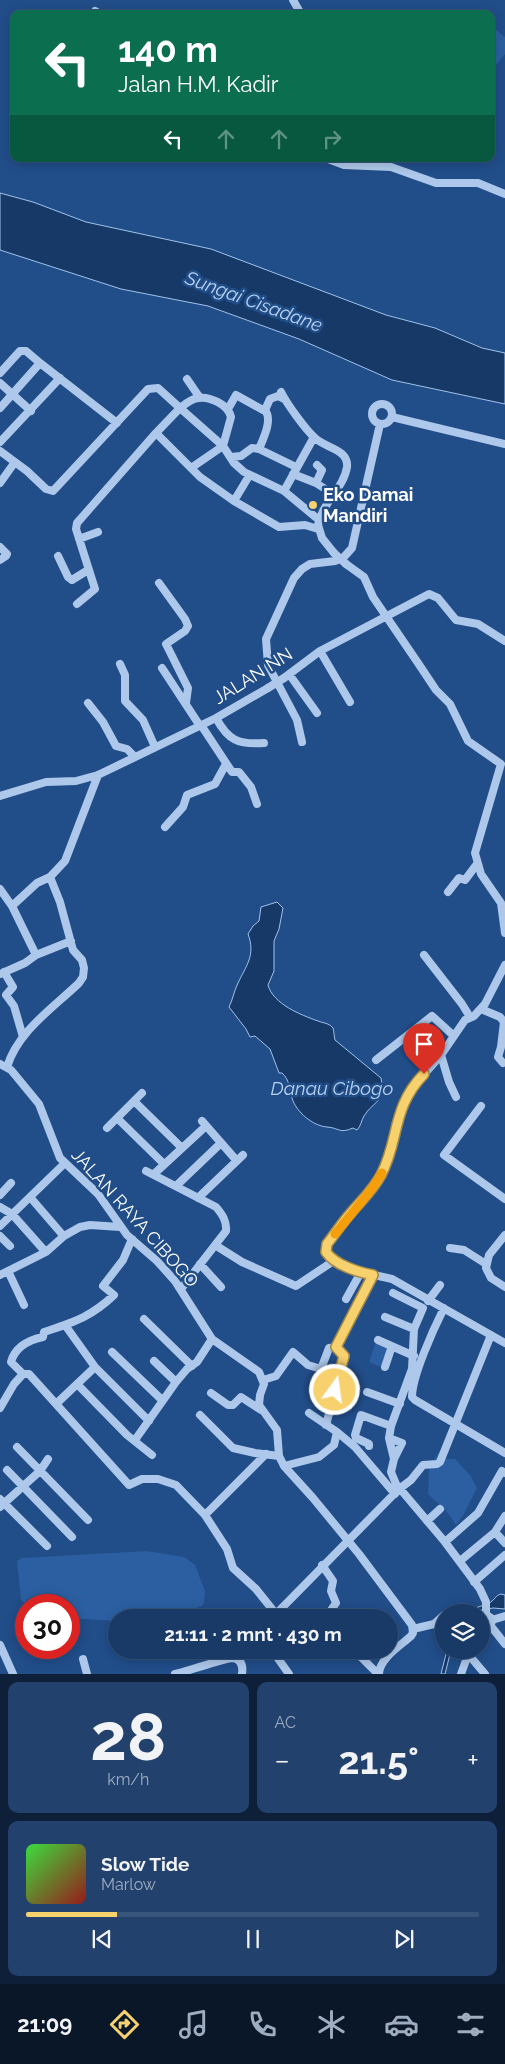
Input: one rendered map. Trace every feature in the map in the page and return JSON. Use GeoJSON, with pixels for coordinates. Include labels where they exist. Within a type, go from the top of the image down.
{"type":"FeatureCollection","features":[{"type":"Feature","properties":{"kind":"street"},"geometry":{"type":"LineString","coordinates":[[336,162],[344,165],[391,167],[436,183],[484,184],[505,194]]}},
{"type":"Feature","properties":{"kind":"street"},"geometry":{"type":"LineString","coordinates":[[0,373],[20,351],[26,351],[117,422]]}},
{"type":"Feature","properties":{"kind":"street"},"geometry":{"type":"LineString","coordinates":[[0,408],[40,363]]}},
{"type":"Feature","properties":{"kind":"street"},"geometry":{"type":"LineString","coordinates":[[0,442],[60,378]]}},
{"type":"Feature","properties":{"kind":"street"},"geometry":{"type":"LineString","coordinates":[[187,378],[200,398]]}},
{"type":"Feature","properties":{"kind":"street"},"geometry":{"type":"LineString","coordinates":[[0,383],[30,411]]}},
{"type":"Feature","properties":{"kind":"street"},"geometry":{"type":"LineString","coordinates":[[0,451],[28,471],[46,489],[53,491],[151,388],[158,388],[223,446],[240,469],[249,476],[284,492],[318,520]]}},
{"type":"Feature","properties":{"kind":"street"},"geometry":{"type":"LineString","coordinates":[[265,410],[270,399],[283,395],[314,437],[325,446],[339,451],[346,458],[347,468],[318,520],[318,529],[334,553],[364,577],[373,597],[436,690],[450,704],[468,741],[503,762],[476,849],[477,864],[481,874],[501,903],[505,933]]}},
{"type":"Feature","properties":{"kind":"street"},"geometry":{"type":"LineString","coordinates":[[228,409],[236,396],[265,410],[268,415],[267,424],[259,449]]}},
{"type":"Feature","properties":{"kind":"street"},"geometry":{"type":"LineString","coordinates":[[77,604],[95,589],[76,529],[80,519],[180,408],[191,400],[200,398],[218,402],[228,409],[231,416],[223,446],[191,468]]}},
{"type":"Feature","properties":{"kind":"street"},"geometry":{"type":"LineString","coordinates":[[385,404],[390,407],[392,417],[388,423],[380,424],[375,422],[372,417],[375,407],[385,404]]}},
{"type":"Feature","properties":{"kind":"street"},"geometry":{"type":"LineString","coordinates":[[392,417],[505,444]]}},
{"type":"Feature","properties":{"kind":"street"},"geometry":{"type":"LineString","coordinates":[[302,742],[297,720],[268,665],[266,639],[294,578],[302,569],[310,564],[335,561],[343,558],[352,548],[380,424]]}},
{"type":"Feature","properties":{"kind":"street"},"geometry":{"type":"LineString","coordinates":[[156,433],[204,480],[234,501],[279,527],[305,525],[318,529]]}},
{"type":"Feature","properties":{"kind":"street"},"geometry":{"type":"LineString","coordinates":[[284,492],[314,437]]}},
{"type":"Feature","properties":{"kind":"street"},"geometry":{"type":"LineString","coordinates":[[231,457],[240,456],[252,448],[259,449],[333,494]]}},
{"type":"Feature","properties":{"kind":"street"},"geometry":{"type":"LineString","coordinates":[[0,483],[15,462]]}},
{"type":"Feature","properties":{"kind":"street"},"geometry":{"type":"LineString","coordinates":[[316,483],[322,470],[317,464]]}},
{"type":"Feature","properties":{"kind":"street"},"geometry":{"type":"LineString","coordinates":[[234,501],[249,476]]}},
{"type":"Feature","properties":{"kind":"street"},"geometry":{"type":"LineString","coordinates":[[79,539],[98,532]]}},
{"type":"Feature","properties":{"kind":"street"},"geometry":{"type":"LineString","coordinates":[[0,547],[7,554],[0,560]]}},
{"type":"Feature","properties":{"kind":"street"},"geometry":{"type":"LineString","coordinates":[[58,556],[68,577],[72,580],[88,570]]}},
{"type":"Feature","properties":{"kind":"street"},"geometry":{"type":"LineString","coordinates":[[159,583],[188,626],[185,631],[166,644],[188,688],[186,703]]}},
{"type":"Feature","properties":{"kind":"street","name":"JALAN NN"},"geometry":{"type":"LineString","coordinates":[[0,796],[46,782],[76,781],[98,775],[216,718],[268,688],[320,651],[425,596],[433,595],[456,620],[478,624],[505,641]]}},
{"type":"Feature","properties":{"kind":"street"},"geometry":{"type":"LineString","coordinates":[[320,651],[350,702]]}},
{"type":"Feature","properties":{"kind":"street"},"geometry":{"type":"LineString","coordinates":[[120,664],[125,675],[125,701],[130,709],[142,720],[155,747]]}},
{"type":"Feature","properties":{"kind":"street"},"geometry":{"type":"LineString","coordinates":[[162,668],[226,764],[232,772],[239,772],[250,787],[257,804]]}},
{"type":"Feature","properties":{"kind":"street"},"geometry":{"type":"LineString","coordinates":[[286,676],[317,713]]}},
{"type":"Feature","properties":{"kind":"street"},"geometry":{"type":"LineString","coordinates":[[88,703],[103,722],[116,746],[127,749],[135,757]]}},
{"type":"Feature","properties":{"kind":"street"},"geometry":{"type":"LineString","coordinates":[[216,718],[227,735],[251,744],[264,744]]}},
{"type":"Feature","properties":{"kind":"street"},"geometry":{"type":"LineString","coordinates":[[165,827],[183,808],[187,795],[215,784],[226,764]]}},
{"type":"Feature","properties":{"kind":"street"},"geometry":{"type":"LineString","coordinates":[[12,906],[37,883],[50,876],[65,861],[98,775]]}},
{"type":"Feature","properties":{"kind":"street"},"geometry":{"type":"LineString","coordinates":[[448,892],[459,878],[465,880],[477,864]]}},
{"type":"Feature","properties":{"kind":"street"},"geometry":{"type":"LineString","coordinates":[[4,1065],[30,1026],[43,1017],[83,977],[84,968],[82,960],[73,950],[60,902],[50,876]]}},
{"type":"Feature","properties":{"kind":"street"},"geometry":{"type":"LineString","coordinates":[[0,889],[12,906],[36,955]]}},
{"type":"Feature","properties":{"kind":"street"},"geometry":{"type":"LineString","coordinates":[[23,1037],[14,1006],[6,995],[13,987],[2,973],[25,963],[36,955],[70,941]]}},
{"type":"Feature","properties":{"kind":"street"},"geometry":{"type":"LineString","coordinates":[[424,955],[470,1017]]}},
{"type":"Feature","properties":{"kind":"street"},"geometry":{"type":"LineString","coordinates":[[426,1304],[392,1279],[361,1272],[335,1260],[326,1252],[327,1244],[381,1175],[390,1149],[396,1122],[406,1097],[415,1083],[441,1055],[465,1020],[481,1010],[502,980],[505,965]]}},
{"type":"Feature","properties":{"kind":"street"},"geometry":{"type":"LineString","coordinates":[[481,1010],[503,1020],[502,1044],[498,1057],[503,1063]]}},
{"type":"Feature","properties":{"kind":"street"},"geometry":{"type":"LineString","coordinates":[[376,1060],[432,1016],[454,1036]]}},
{"type":"Feature","properties":{"kind":"street"},"geometry":{"type":"LineString","coordinates":[[441,1055],[449,1082],[456,1097]]}},
{"type":"Feature","properties":{"kind":"street","name":"JALAN RAYA CIBOGO"},"geometry":{"type":"LineString","coordinates":[[4,1065],[39,1104],[56,1152],[64,1163],[98,1194],[120,1227],[132,1240],[158,1261],[181,1288],[212,1339],[255,1368],[263,1380]]}},
{"type":"Feature","properties":{"kind":"street"},"geometry":{"type":"LineString","coordinates":[[107,1128],[142,1093]]}},
{"type":"Feature","properties":{"kind":"street"},"geometry":{"type":"LineString","coordinates":[[134,1101],[182,1148]]}},
{"type":"Feature","properties":{"kind":"street"},"geometry":{"type":"LineString","coordinates":[[481,1106],[444,1155],[505,1199]]}},
{"type":"Feature","properties":{"kind":"street"},"geometry":{"type":"LineString","coordinates":[[117,1118],[164,1164]]}},
{"type":"Feature","properties":{"kind":"street"},"geometry":{"type":"LineString","coordinates":[[154,1174],[204,1124],[240,1158],[198,1198]]}},
{"type":"Feature","properties":{"kind":"street"},"geometry":{"type":"LineString","coordinates":[[176,1186],[222,1143]]}},
{"type":"Feature","properties":{"kind":"street"},"geometry":{"type":"LineString","coordinates":[[0,1226],[64,1163]]}},
{"type":"Feature","properties":{"kind":"street"},"geometry":{"type":"LineString","coordinates":[[146,1170],[216,1207],[226,1222],[226,1230],[181,1288]]}},
{"type":"Feature","properties":{"kind":"street"},"geometry":{"type":"LineString","coordinates":[[0,1195],[11,1184]]}},
{"type":"Feature","properties":{"kind":"street"},"geometry":{"type":"LineString","coordinates":[[30,1197],[61,1233]]}},
{"type":"Feature","properties":{"kind":"street"},"geometry":{"type":"LineString","coordinates":[[0,1207],[12,1214],[43,1249]]}},
{"type":"Feature","properties":{"kind":"street"},"geometry":{"type":"LineString","coordinates":[[0,1275],[46,1252],[64,1236],[80,1227],[90,1225],[120,1227]]}},
{"type":"Feature","properties":{"kind":"street"},"geometry":{"type":"LineString","coordinates":[[505,1235],[493,1248],[486,1264],[492,1278],[505,1287]]}},
{"type":"Feature","properties":{"kind":"street"},"geometry":{"type":"LineString","coordinates":[[0,1236],[10,1246]]}},
{"type":"Feature","properties":{"kind":"street"},"geometry":{"type":"LineString","coordinates":[[132,1240],[123,1260],[103,1286],[114,1295],[88,1317],[44,1332],[43,1337],[30,1340],[13,1354],[11,1362],[23,1374],[29,1374],[129,1485],[142,1479],[176,1484],[205,1515],[227,1549],[233,1568],[256,1589],[269,1609]]}},
{"type":"Feature","properties":{"kind":"street"},"geometry":{"type":"LineString","coordinates":[[214,1245],[242,1262],[296,1286],[335,1260]]}},
{"type":"Feature","properties":{"kind":"street"},"geometry":{"type":"LineString","coordinates":[[450,1248],[464,1250],[486,1264]]}},
{"type":"Feature","properties":{"kind":"street"},"geometry":{"type":"LineString","coordinates":[[200,1264],[221,1287]]}},
{"type":"Feature","properties":{"kind":"street"},"geometry":{"type":"LineString","coordinates":[[8,1271],[24,1304]]}},
{"type":"Feature","properties":{"kind":"street"},"geometry":{"type":"LineString","coordinates":[[346,1299],[361,1272]]}},
{"type":"Feature","properties":{"kind":"street"},"geometry":{"type":"LineString","coordinates":[[336,1347],[373,1275]]}},
{"type":"Feature","properties":{"kind":"street"},"geometry":{"type":"LineString","coordinates":[[394,1459],[389,1438],[391,1426],[400,1404],[414,1356],[414,1329],[426,1304],[440,1285]]}},
{"type":"Feature","properties":{"kind":"street"},"geometry":{"type":"LineString","coordinates":[[393,1293],[444,1308],[505,1343]]}},
{"type":"Feature","properties":{"kind":"street"},"geometry":{"type":"LineString","coordinates":[[444,1308],[414,1382],[412,1397],[505,1454]]}},
{"type":"Feature","properties":{"kind":"street"},"geometry":{"type":"LineString","coordinates":[[386,1317],[414,1329]]}},
{"type":"Feature","properties":{"kind":"street"},"geometry":{"type":"LineString","coordinates":[[144,1319],[192,1366]]}},
{"type":"Feature","properties":{"kind":"street"},"geometry":{"type":"LineString","coordinates":[[65,1326],[95,1367],[149,1422]]}},
{"type":"Feature","properties":{"kind":"street"},"geometry":{"type":"LineString","coordinates":[[281,1609],[322,1565],[397,1491],[411,1480],[425,1464],[438,1463],[491,1335]]}},
{"type":"Feature","properties":{"kind":"street"},"geometry":{"type":"LineString","coordinates":[[135,1440],[149,1422],[162,1400],[176,1382],[200,1359],[212,1339]]}},
{"type":"Feature","properties":{"kind":"street"},"geometry":{"type":"LineString","coordinates":[[378,1340],[414,1356]]}},
{"type":"Feature","properties":{"kind":"street"},"geometry":{"type":"LineString","coordinates":[[385,1368],[392,1346]]}},
{"type":"Feature","properties":{"kind":"street"},"geometry":{"type":"LineString","coordinates":[[261,1410],[259,1400],[263,1380],[276,1376],[293,1352],[308,1365],[321,1369],[330,1348],[336,1347]]}},
{"type":"Feature","properties":{"kind":"street"},"geometry":{"type":"LineString","coordinates":[[326,1425],[344,1356],[336,1347]]}},
{"type":"Feature","properties":{"kind":"street"},"geometry":{"type":"LineString","coordinates":[[112,1352],[162,1400]]}},
{"type":"Feature","properties":{"kind":"street"},"geometry":{"type":"LineString","coordinates":[[154,1361],[176,1382]]}},
{"type":"Feature","properties":{"kind":"street"},"geometry":{"type":"LineString","coordinates":[[56,1404],[95,1367]]}},
{"type":"Feature","properties":{"kind":"street"},"geometry":{"type":"LineString","coordinates":[[0,1408],[3,1396],[23,1374]]}},
{"type":"Feature","properties":{"kind":"street"},"geometry":{"type":"LineString","coordinates":[[77,1384],[128,1435],[152,1455]]}},
{"type":"Feature","properties":{"kind":"street"},"geometry":{"type":"LineString","coordinates":[[367,1392],[400,1404]]}},
{"type":"Feature","properties":{"kind":"street"},"geometry":{"type":"LineString","coordinates":[[211,1393],[228,1405],[232,1405],[241,1397],[261,1410],[277,1430],[280,1456],[284,1466],[313,1498],[410,1621],[413,1629],[411,1636],[381,1665],[378,1674],[363,1659]]}},
{"type":"Feature","properties":{"kind":"street"},"geometry":{"type":"LineString","coordinates":[[309,1413],[337,1432],[354,1447],[427,1521],[445,1542],[484,1596],[485,1604]]}},
{"type":"Feature","properties":{"kind":"street"},"geometry":{"type":"LineString","coordinates":[[200,1415],[233,1448],[280,1456]]}},
{"type":"Feature","properties":{"kind":"street"},"geometry":{"type":"LineString","coordinates":[[368,1446],[370,1444],[355,1436],[361,1415],[391,1426]]}},
{"type":"Feature","properties":{"kind":"street"},"geometry":{"type":"LineString","coordinates":[[284,1466],[319,1457],[334,1445],[337,1432]]}},
{"type":"Feature","properties":{"kind":"street"},"geometry":{"type":"LineString","coordinates":[[389,1438],[402,1443],[394,1459],[391,1472],[397,1491]]}},
{"type":"Feature","properties":{"kind":"street"},"geometry":{"type":"LineString","coordinates":[[17,1447],[88,1520]]}},
{"type":"Feature","properties":{"kind":"street"},"geometry":{"type":"LineString","coordinates":[[205,1515],[266,1454]]}},
{"type":"Feature","properties":{"kind":"street"},"geometry":{"type":"LineString","coordinates":[[47,1546],[1,1503],[40,1471],[48,1459]]}},
{"type":"Feature","properties":{"kind":"street"},"geometry":{"type":"LineString","coordinates":[[6,1470],[72,1537]]}},
{"type":"Feature","properties":{"kind":"street"},"geometry":{"type":"LineString","coordinates":[[445,1542],[478,1513],[502,1471],[505,1473]]}},
{"type":"Feature","properties":{"kind":"street"},"geometry":{"type":"LineString","coordinates":[[427,1521],[440,1509]]}},
{"type":"Feature","properties":{"kind":"street"},"geometry":{"type":"LineString","coordinates":[[460,1562],[494,1532],[505,1516]]}},
{"type":"Feature","properties":{"kind":"street"},"geometry":{"type":"LineString","coordinates":[[494,1532],[505,1543]]}},
{"type":"Feature","properties":{"kind":"street"},"geometry":{"type":"LineString","coordinates":[[474,1582],[505,1555]]}},
{"type":"Feature","properties":{"kind":"street"},"geometry":{"type":"LineString","coordinates":[[322,1565],[333,1581],[331,1591],[336,1603],[332,1609]]}},
{"type":"Feature","properties":{"kind":"street"},"geometry":{"type":"LineString","coordinates":[[490,1622],[505,1616]]}},
{"type":"Feature","properties":{"kind":"street"},"geometry":{"type":"LineString","coordinates":[[413,1629],[435,1623]]}},
{"type":"Feature","properties":{"kind":"street"},"geometry":{"type":"LineString","coordinates":[[490,1626],[505,1644]]}},
{"type":"Feature","properties":{"kind":"street"},"geometry":{"type":"LineString","coordinates":[[0,1645],[2,1654],[8,1661],[13,1674]]}},
{"type":"Feature","properties":{"kind":"street"},"geometry":{"type":"LineString","coordinates":[[83,1658],[88,1674]]}},
{"type":"Feature","properties":{"kind":"street"},"geometry":{"type":"LineString","coordinates":[[176,1674],[229,1658],[239,1661],[243,1666],[242,1674]]}},
{"type":"Feature","properties":{"kind":"street"},"geometry":{"type":"LineString","coordinates":[[278,1659],[288,1674]]}},
{"type":"Feature","properties":{"kind":"street"},"geometry":{"type":"LineString","coordinates":[[461,1674],[466,1659]]}},
{"type":"Feature","properties":{"kind":"street"},"geometry":{"type":"LineString","coordinates":[[474,1659],[485,1674]]}},
{"type":"Feature","properties":{"kind":"shaded area"},"geometry":{"type":"Polygon","coordinates":[[[495,29],[505,37],[505,54],[495,66],[495,29]]]}},
{"type":"Feature","properties":{"kind":"shaded area"},"geometry":{"type":"Polygon","coordinates":[[[376,1341],[389,1347],[383,1368],[369,1362],[376,1341]]]}},
{"type":"Feature","properties":{"kind":"shaded area"},"geometry":{"type":"Polygon","coordinates":[[[439,1452],[442,1452],[446,1459],[455,1459],[470,1475],[477,1488],[464,1514],[456,1525],[447,1512],[428,1494],[429,1468],[439,1452]]]}},
{"type":"Feature","properties":{"kind":"shaded area"},"geometry":{"type":"Polygon","coordinates":[[[147,1551],[184,1557],[195,1565],[205,1591],[204,1603],[202,1606],[192,1609],[108,1609],[108,1620],[80,1619],[80,1594],[20,1594],[17,1561],[22,1558],[147,1551]]]}},
{"type":"Feature","properties":{"kind":"water","name":"Sungai Cisadane"},"geometry":{"type":"Polygon","coordinates":[[[0,193],[33,202],[86,222],[211,249],[386,315],[435,328],[482,348],[505,353],[505,404],[392,380],[299,339],[208,306],[121,289],[0,250],[0,193]]]}},
{"type":"Feature","properties":{"kind":"water","name":"Danau Cibogo"},"geometry":{"type":"Polygon","coordinates":[[[277,902],[283,908],[279,929],[274,941],[274,971],[268,985],[271,992],[288,1008],[331,1026],[335,1040],[381,1078],[382,1092],[380,1097],[364,1116],[357,1130],[353,1128],[342,1131],[322,1126],[311,1121],[301,1113],[294,1103],[287,1079],[282,1073],[279,1073],[270,1049],[255,1036],[250,1037],[229,1007],[249,960],[251,948],[248,934],[259,921],[261,907],[277,902]]]}},
{"type":"Feature","properties":{"kind":"water"},"geometry":{"type":"Polygon","coordinates":[[[505,1595],[505,1609],[490,1609],[490,1604],[487,1604],[497,1596],[505,1595]]]}},
{"type":"Feature","properties":{"kind":"water"},"geometry":{"type":"Polygon","coordinates":[[[445,1659],[449,1659],[445,1674],[441,1674],[445,1659]]]}},
{"type":"Feature","properties":{"kind":"slow traffic"},"geometry":{"type":"LineString","coordinates":[[335,1234],[371,1190],[382,1173]]}},
{"type":"Feature","properties":{"kind":"place","name":"Eko Damai Mandiri"},"geometry":{"type":"Point","coordinates":[313,505]}},
{"type":"Feature","properties":{"kind":"route"},"geometry":{"type":"LineString","coordinates":[[335,1390],[344,1356],[343,1352],[336,1347],[373,1275],[361,1272],[330,1257],[326,1252],[327,1244],[381,1175],[385,1167],[396,1122],[406,1097],[411,1088],[424,1074]]}}]}
